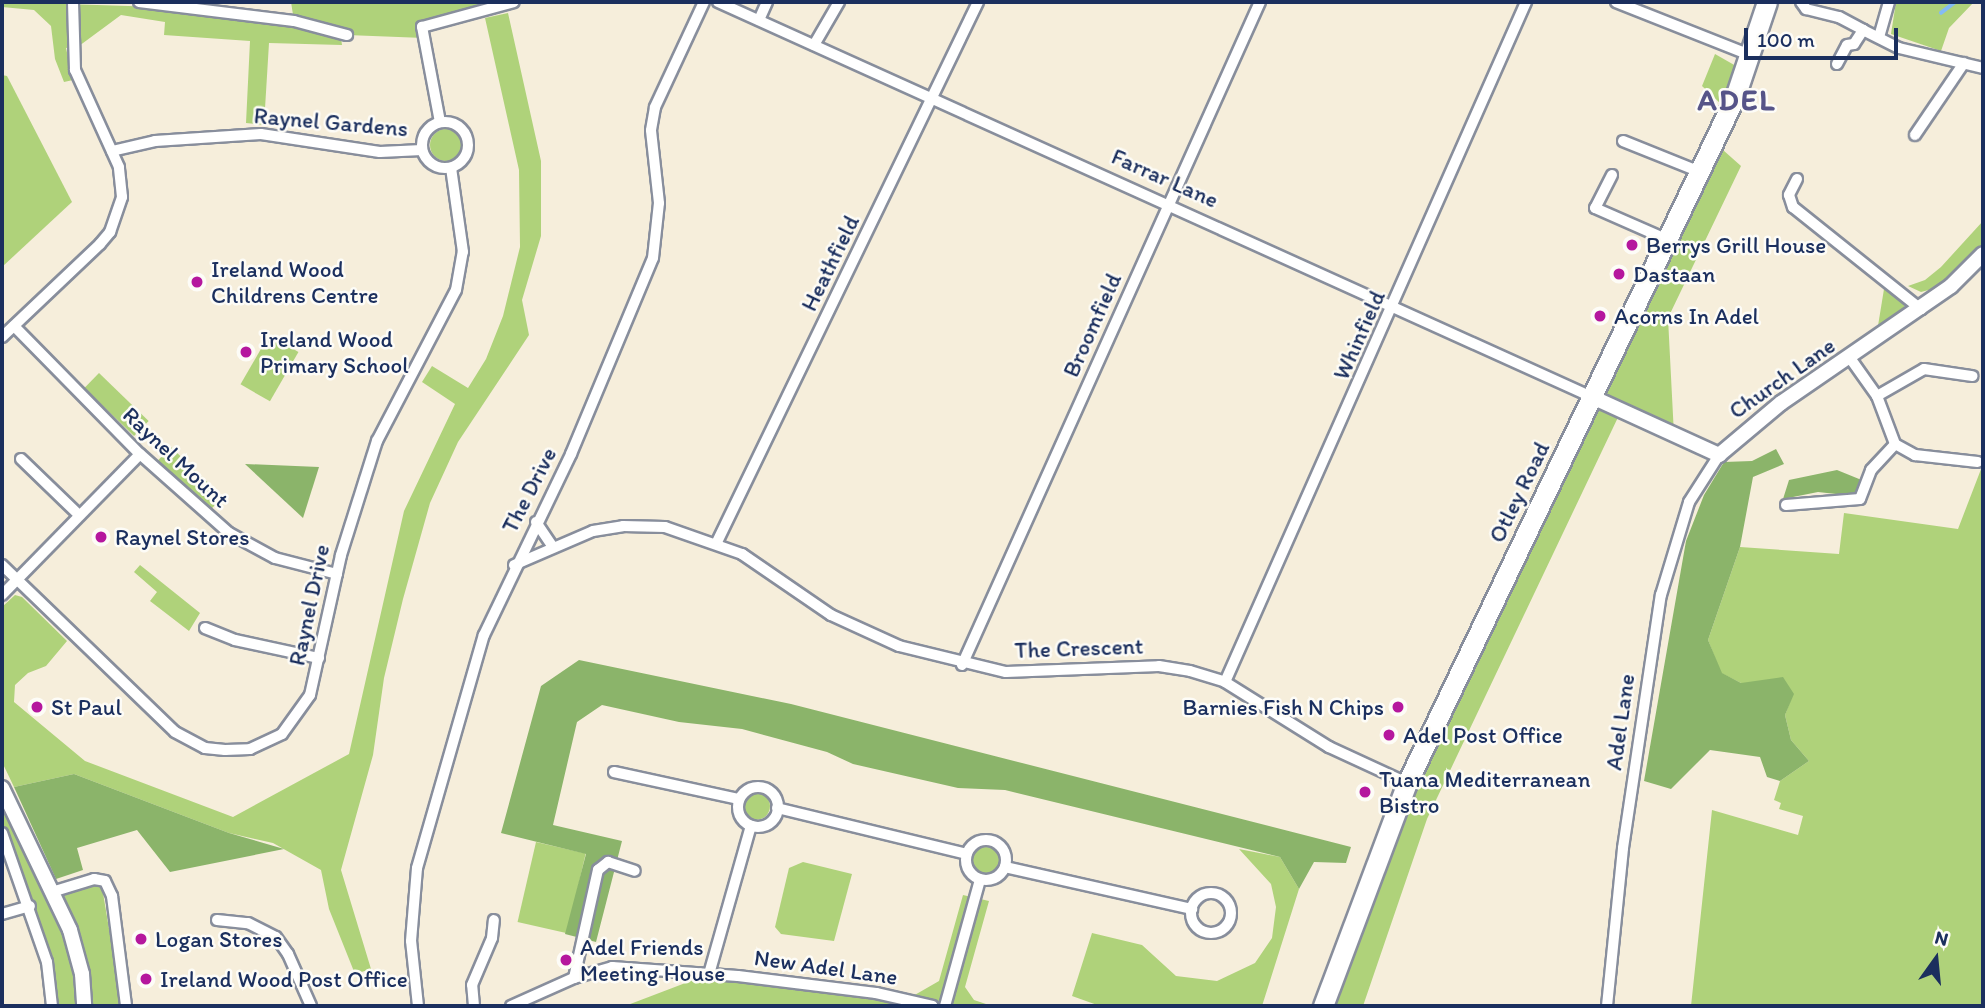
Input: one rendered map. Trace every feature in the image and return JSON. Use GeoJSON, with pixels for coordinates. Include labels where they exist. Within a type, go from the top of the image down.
{"type":"FeatureCollection","features":[{"type":"Feature","properties":{"kind":"highway","name":"Otley Road"},"geometry":{"type":"LineString","coordinates":[[1323,1006],[1407,783],[1700,172],[1751,55],[1767,2]]}},
{"type":"Feature","properties":{"kind":"street"},"geometry":{"type":"LineString","coordinates":[[2,337],[110,232],[122,197],[112,151],[75,69],[73,2]]}},
{"type":"Feature","properties":{"kind":"street"},"geometry":{"type":"LineString","coordinates":[[139,2],[294,21],[347,35]]}},
{"type":"Feature","properties":{"kind":"street"},"geometry":{"type":"LineString","coordinates":[[440,122],[422,27],[514,2]]}},
{"type":"Feature","properties":{"kind":"street","name":"The Drive"},"geometry":{"type":"LineString","coordinates":[[418,1006],[411,941],[417,868],[484,635],[514,565],[571,454],[653,258],[659,203],[653,118],[704,2]]}},
{"type":"Feature","properties":{"kind":"street","name":"Farrar Lane"},"geometry":{"type":"LineString","coordinates":[[718,2],[1171,203],[1592,397]]}},
{"type":"Feature","properties":{"kind":"street"},"geometry":{"type":"LineString","coordinates":[[759,20],[767,2]]}},
{"type":"Feature","properties":{"kind":"street"},"geometry":{"type":"LineString","coordinates":[[814,45],[839,2]]}},
{"type":"Feature","properties":{"kind":"street","name":"Heathfield"},"geometry":{"type":"LineString","coordinates":[[717,542],[934,98],[978,2]]}},
{"type":"Feature","properties":{"kind":"street","name":"Broomfield"},"geometry":{"type":"LineString","coordinates":[[962,665],[1260,2]]}},
{"type":"Feature","properties":{"kind":"street","name":"Whinfield"},"geometry":{"type":"LineString","coordinates":[[1225,682],[1395,305],[1526,2]]}},
{"type":"Feature","properties":{"kind":"street"},"geometry":{"type":"LineString","coordinates":[[1616,2],[1751,55]]}},
{"type":"Feature","properties":{"kind":"street"},"geometry":{"type":"LineString","coordinates":[[1801,2],[1806,9],[1839,17],[1899,48],[1983,68]]}},
{"type":"Feature","properties":{"kind":"street"},"geometry":{"type":"LineString","coordinates":[[1879,37],[1889,2]]}},
{"type":"Feature","properties":{"kind":"street"},"geometry":{"type":"LineString","coordinates":[[1837,64],[1847,44],[1854,44],[1863,30]]}},
{"type":"Feature","properties":{"kind":"street"},"geometry":{"type":"LineString","coordinates":[[1915,135],[1964,63]]}},
{"type":"Feature","properties":{"kind":"street"},"geometry":{"type":"LineString","coordinates":[[440,122],[462,129],[468,144],[464,159],[451,167],[430,163],[422,150],[424,135],[440,122]]}},
{"type":"Feature","properties":{"kind":"street","name":"Raynel Gardens"},"geometry":{"type":"LineString","coordinates":[[112,151],[155,141],[261,134],[380,152],[422,150]]}},
{"type":"Feature","properties":{"kind":"street"},"geometry":{"type":"LineString","coordinates":[[1623,141],[1700,172]]}},
{"type":"Feature","properties":{"kind":"street","name":"Raynel Drive"},"geometry":{"type":"LineString","coordinates":[[2,565],[175,732],[205,748],[250,749],[282,734],[305,707],[319,658],[337,574],[377,441],[456,290],[463,251],[451,167]]}},
{"type":"Feature","properties":{"kind":"street"},"geometry":{"type":"LineString","coordinates":[[1612,175],[1595,208],[1668,240]]}},
{"type":"Feature","properties":{"kind":"street"},"geometry":{"type":"LineString","coordinates":[[1797,178],[1789,195],[1793,207],[1922,309]]}},
{"type":"Feature","properties":{"kind":"street","name":"Church Lane"},"geometry":{"type":"LineString","coordinates":[[1719,455],[1780,403],[1922,309],[1983,254]]}},
{"type":"Feature","properties":{"kind":"street","name":"Raynel Mount"},"geometry":{"type":"LineString","coordinates":[[14,326],[202,513],[249,546],[275,558],[337,574]]}},
{"type":"Feature","properties":{"kind":"street"},"geometry":{"type":"LineString","coordinates":[[1850,358],[1877,396],[1895,444],[1915,455],[1978,462]]}},
{"type":"Feature","properties":{"kind":"street"},"geometry":{"type":"LineString","coordinates":[[1877,396],[1924,369],[1972,376]]}},
{"type":"Feature","properties":{"kind":"street"},"geometry":{"type":"LineString","coordinates":[[1592,397],[1719,455]]}},
{"type":"Feature","properties":{"kind":"street"},"geometry":{"type":"LineString","coordinates":[[1786,505],[1860,499],[1871,470],[1895,444]]}},
{"type":"Feature","properties":{"kind":"street"},"geometry":{"type":"LineString","coordinates":[[2,596],[140,454]]}},
{"type":"Feature","properties":{"kind":"street","name":"Adel Lane"},"geometry":{"type":"LineString","coordinates":[[1607,1006],[1623,849],[1661,596],[1689,502],[1719,455]]}},
{"type":"Feature","properties":{"kind":"street"},"geometry":{"type":"LineString","coordinates":[[21,459],[79,515]]}},
{"type":"Feature","properties":{"kind":"street"},"geometry":{"type":"LineString","coordinates":[[536,522],[552,546]]}},
{"type":"Feature","properties":{"kind":"street","name":"The Crescent"},"geometry":{"type":"LineString","coordinates":[[514,565],[552,546],[623,526],[665,527],[717,542],[867,633],[962,665],[1053,674],[1159,666],[1225,682],[1320,741],[1407,783]]}},
{"type":"Feature","properties":{"kind":"street"},"geometry":{"type":"LineString","coordinates":[[205,628],[235,640],[319,658]]}},
{"type":"Feature","properties":{"kind":"street"},"geometry":{"type":"LineString","coordinates":[[614,772],[739,799]]}},
{"type":"Feature","properties":{"kind":"street"},"geometry":{"type":"LineString","coordinates":[[2,788],[55,891],[81,971],[84,1006]]}},
{"type":"Feature","properties":{"kind":"street"},"geometry":{"type":"LineString","coordinates":[[750,788],[764,788],[775,796],[777,808],[765,825],[751,826],[739,814],[739,799],[750,788]]}},
{"type":"Feature","properties":{"kind":"street"},"geometry":{"type":"LineString","coordinates":[[777,808],[967,854]]}},
{"type":"Feature","properties":{"kind":"street"},"geometry":{"type":"LineString","coordinates":[[709,974],[751,826]]}},
{"type":"Feature","properties":{"kind":"street"},"geometry":{"type":"LineString","coordinates":[[2,833],[30,906],[47,962],[52,1006]]}},
{"type":"Feature","properties":{"kind":"street"},"geometry":{"type":"LineString","coordinates":[[976,843],[995,843],[1004,852],[1005,867],[997,877],[980,880],[966,865],[967,854],[976,843]]}},
{"type":"Feature","properties":{"kind":"street"},"geometry":{"type":"LineString","coordinates":[[574,978],[598,870],[608,862],[635,871]]}},
{"type":"Feature","properties":{"kind":"street"},"geometry":{"type":"LineString","coordinates":[[1005,867],[1192,909]]}},
{"type":"Feature","properties":{"kind":"street"},"geometry":{"type":"LineString","coordinates":[[55,891],[94,879],[105,881],[111,896],[126,1006]]}},
{"type":"Feature","properties":{"kind":"street"},"geometry":{"type":"LineString","coordinates":[[945,1006],[980,880]]}},
{"type":"Feature","properties":{"kind":"street"},"geometry":{"type":"LineString","coordinates":[[2,914],[30,906]]}},
{"type":"Feature","properties":{"kind":"street"},"geometry":{"type":"LineString","coordinates":[[217,920],[248,923],[275,937],[288,954],[312,1006]]}},
{"type":"Feature","properties":{"kind":"street"},"geometry":{"type":"LineString","coordinates":[[474,1006],[472,985],[492,938],[494,920]]}},
{"type":"Feature","properties":{"kind":"street","name":"New Adel Lane"},"geometry":{"type":"LineString","coordinates":[[511,1006],[574,978],[612,967],[709,974],[876,993],[933,1006]]}},
{"type":"Feature","properties":{"kind":"green space"},"geometry":{"type":"Polygon","coordinates":[[[2,2],[160,7],[294,21],[291,2],[514,2],[432,21],[424,38],[347,35],[341,38],[342,45],[269,43],[264,125],[246,123],[250,41],[164,35],[165,22],[121,15],[79,46],[66,48],[73,80],[64,82],[55,59],[51,26],[34,10],[2,7],[2,2]]]}},
{"type":"Feature","properties":{"kind":"green space"},"geometry":{"type":"Polygon","coordinates":[[[1896,2],[1974,2],[1949,28],[1941,51],[1891,34],[1896,2]]]}},
{"type":"Feature","properties":{"kind":"green space"},"geometry":{"type":"Polygon","coordinates":[[[508,13],[541,161],[541,236],[522,300],[529,335],[458,442],[430,503],[403,599],[384,678],[373,755],[341,870],[371,969],[355,974],[329,909],[321,870],[273,843],[229,833],[74,774],[14,787],[2,762],[2,607],[15,595],[22,597],[67,641],[46,666],[28,673],[15,685],[14,702],[85,761],[233,817],[349,754],[404,511],[455,404],[422,382],[432,366],[468,388],[486,359],[503,316],[520,247],[519,170],[485,18],[508,13]]]}},
{"type":"Feature","properties":{"kind":"green space"},"geometry":{"type":"Polygon","coordinates":[[[1715,54],[1736,66],[1721,104],[1702,86],[1715,54]]]}},
{"type":"Feature","properties":{"kind":"green space"},"geometry":{"type":"Polygon","coordinates":[[[2,75],[7,76],[72,202],[2,267],[2,75]]]}},
{"type":"Feature","properties":{"kind":"green space"},"geometry":{"type":"Polygon","coordinates":[[[446,129],[457,134],[462,145],[457,156],[446,161],[435,156],[430,145],[435,134],[446,129]]]}},
{"type":"Feature","properties":{"kind":"green space"},"geometry":{"type":"Polygon","coordinates":[[[1714,142],[1741,166],[1668,318],[1674,435],[1621,411],[1427,819],[1363,1006],[1323,1006],[1382,840],[1714,142]]]}},
{"type":"Feature","properties":{"kind":"green space"},"geometry":{"type":"Polygon","coordinates":[[[1983,221],[1983,244],[1940,287],[1921,292],[1908,286],[1925,280],[1941,267],[1983,221]]]}},
{"type":"Feature","properties":{"kind":"green space"},"geometry":{"type":"Polygon","coordinates":[[[1884,289],[1904,304],[1905,311],[1877,332],[1884,289]]]}},
{"type":"Feature","properties":{"kind":"green space"},"geometry":{"type":"Polygon","coordinates":[[[269,335],[298,352],[270,401],[240,384],[269,335]]]}},
{"type":"Feature","properties":{"kind":"green space"},"geometry":{"type":"Polygon","coordinates":[[[99,373],[149,421],[134,436],[84,388],[99,373]]]}},
{"type":"Feature","properties":{"kind":"green space"},"geometry":{"type":"Polygon","coordinates":[[[171,447],[223,497],[208,512],[156,462],[171,447]]]}},
{"type":"Feature","properties":{"kind":"green space"},"geometry":{"type":"Polygon","coordinates":[[[1776,449],[1784,464],[1753,477],[1740,547],[1708,640],[1722,673],[1741,683],[1783,677],[1794,694],[1785,715],[1791,740],[1809,761],[1780,781],[1767,777],[1760,757],[1710,750],[1671,789],[1644,781],[1686,541],[1704,495],[1724,462],[1752,461],[1776,449]]]}},
{"type":"Feature","properties":{"kind":"green space"},"geometry":{"type":"Polygon","coordinates":[[[245,464],[319,467],[303,518],[245,464]]]}},
{"type":"Feature","properties":{"kind":"green space"},"geometry":{"type":"Polygon","coordinates":[[[1983,464],[1983,1006],[1691,1006],[1712,810],[1798,835],[1803,816],[1779,809],[1781,803],[1774,800],[1780,781],[1809,761],[1791,740],[1785,715],[1793,694],[1741,683],[1721,673],[1708,640],[1740,547],[1839,554],[1844,513],[1958,529],[1983,464]]]}},
{"type":"Feature","properties":{"kind":"green space"},"geometry":{"type":"Polygon","coordinates":[[[1837,470],[1864,481],[1854,496],[1818,492],[1783,499],[1789,480],[1837,470]]]}},
{"type":"Feature","properties":{"kind":"green space"},"geometry":{"type":"Polygon","coordinates":[[[140,565],[200,613],[189,631],[150,601],[157,592],[134,572],[140,565]]]}},
{"type":"Feature","properties":{"kind":"green space"},"geometry":{"type":"Polygon","coordinates":[[[579,660],[791,704],[1351,847],[1346,863],[1314,862],[1299,889],[1280,857],[1005,790],[958,788],[853,764],[827,752],[742,729],[679,722],[602,705],[577,722],[553,825],[622,841],[596,942],[565,934],[586,854],[501,833],[541,686],[579,660]]]}},
{"type":"Feature","properties":{"kind":"green space"},"geometry":{"type":"Polygon","coordinates":[[[74,774],[229,833],[284,849],[170,872],[137,830],[77,848],[83,870],[56,879],[14,787],[74,774]]]}},
{"type":"Feature","properties":{"kind":"green space"},"geometry":{"type":"Polygon","coordinates":[[[756,792],[766,796],[770,806],[766,816],[756,820],[746,816],[742,806],[746,796],[756,792]]]}},
{"type":"Feature","properties":{"kind":"green space"},"geometry":{"type":"Polygon","coordinates":[[[2,804],[50,898],[94,883],[102,887],[122,1006],[52,1006],[46,962],[2,833],[2,804]]]}},
{"type":"Feature","properties":{"kind":"green space"},"geometry":{"type":"Polygon","coordinates":[[[536,842],[586,853],[567,933],[518,922],[536,842]]]}},
{"type":"Feature","properties":{"kind":"green space"},"geometry":{"type":"Polygon","coordinates":[[[986,847],[996,851],[1000,861],[996,871],[986,875],[976,871],[972,861],[976,851],[986,847]]]}},
{"type":"Feature","properties":{"kind":"green space"},"geometry":{"type":"Polygon","coordinates":[[[1239,849],[1280,857],[1299,889],[1262,1006],[1100,1006],[1072,996],[1092,933],[1142,945],[1176,976],[1217,981],[1255,963],[1272,938],[1276,907],[1271,884],[1239,849]]]}},
{"type":"Feature","properties":{"kind":"green space"},"geometry":{"type":"Polygon","coordinates":[[[803,862],[852,874],[834,941],[781,934],[775,927],[789,868],[803,862]]]}},
{"type":"Feature","properties":{"kind":"green space"},"geometry":{"type":"Polygon","coordinates":[[[963,895],[989,901],[965,987],[974,1000],[992,1006],[625,1006],[709,974],[906,1000],[939,981],[963,895]]]}},
{"type":"Feature","properties":{"kind":"waterway"},"geometry":{"type":"LineString","coordinates":[[1941,13],[1955,2]]}},
{"type":"Feature","properties":{"kind":"place","name":"Berrys Grill House"},"geometry":{"type":"Point","coordinates":[1632,245]}},
{"type":"Feature","properties":{"kind":"place","name":"Dastaan"},"geometry":{"type":"Point","coordinates":[1619,274]}},
{"type":"Feature","properties":{"kind":"place","name":"Ireland Wood Childrens Centre"},"geometry":{"type":"Point","coordinates":[197,282]}},
{"type":"Feature","properties":{"kind":"place","name":"Acorns In Adel"},"geometry":{"type":"Point","coordinates":[1600,316]}},
{"type":"Feature","properties":{"kind":"place","name":"Ireland Wood Primary School"},"geometry":{"type":"Point","coordinates":[246,352]}},
{"type":"Feature","properties":{"kind":"place","name":"Raynel Stores"},"geometry":{"type":"Point","coordinates":[101,537]}},
{"type":"Feature","properties":{"kind":"place","name":"St Paul"},"geometry":{"type":"Point","coordinates":[37,707]}},
{"type":"Feature","properties":{"kind":"place","name":"Barnies Fish N Chips"},"geometry":{"type":"Point","coordinates":[1398,707]}},
{"type":"Feature","properties":{"kind":"place","name":"Adel Post Office"},"geometry":{"type":"Point","coordinates":[1389,735]}},
{"type":"Feature","properties":{"kind":"place","name":"Tuana Mediterranean Bistro"},"geometry":{"type":"Point","coordinates":[1365,792]}},
{"type":"Feature","properties":{"kind":"place","name":"Logan Stores"},"geometry":{"type":"Point","coordinates":[141,939]}},
{"type":"Feature","properties":{"kind":"place","name":"Adel Friends Meeting House"},"geometry":{"type":"Point","coordinates":[566,960]}},
{"type":"Feature","properties":{"kind":"place","name":"Ireland Wood Post Office"},"geometry":{"type":"Point","coordinates":[146,979]}},
{"type":"Feature","properties":{"kind":"district","name":"ADEL"},"geometry":{"type":"Point","coordinates":[1737,100]}}]}
